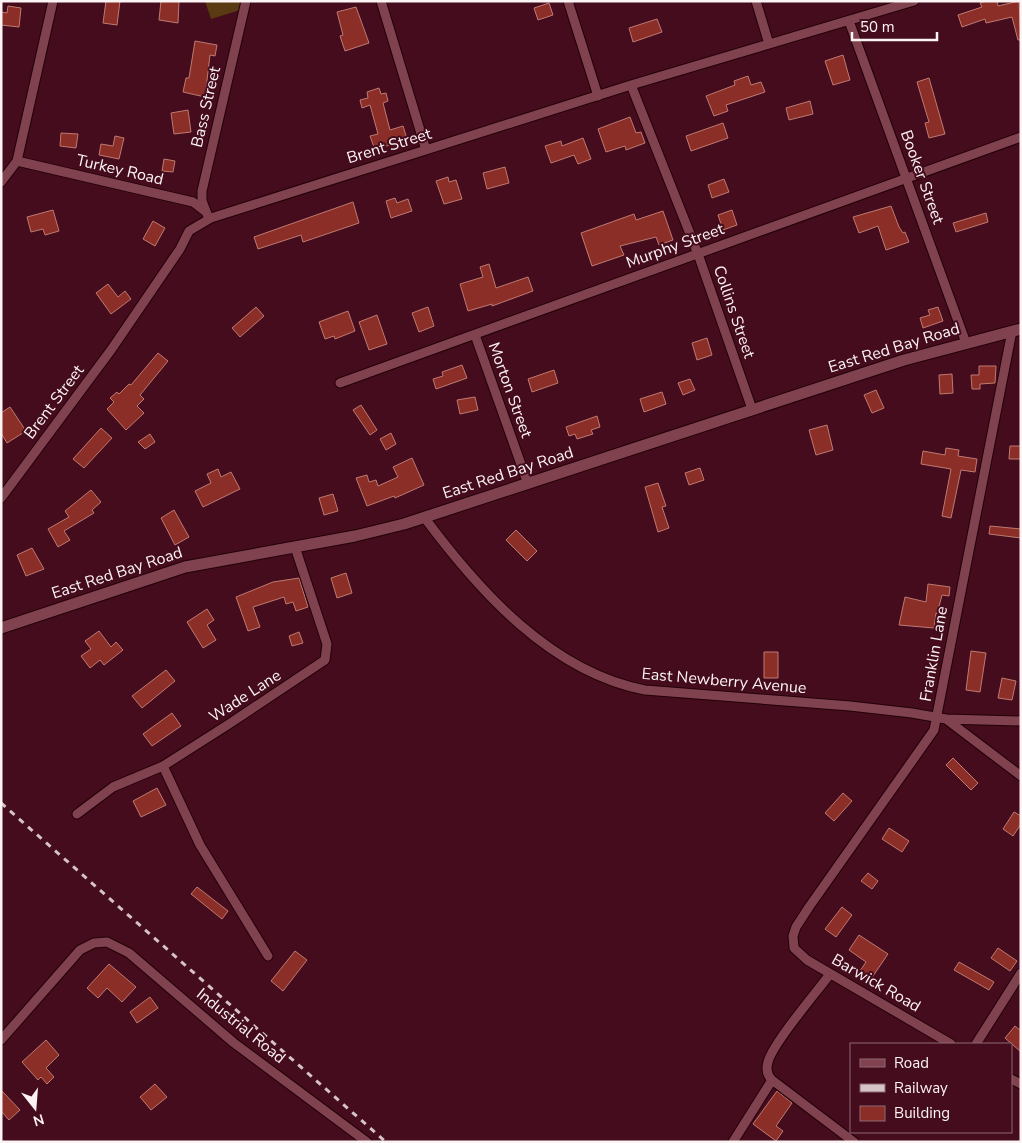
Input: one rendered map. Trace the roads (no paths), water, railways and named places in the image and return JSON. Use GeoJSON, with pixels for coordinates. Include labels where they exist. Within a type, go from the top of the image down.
{"type":"FeatureCollection","features":[{"type":"Feature","properties":{"kind":"street"},"geometry":{"type":"LineString","coordinates":[[1,182],[17,161],[53,1]]}},
{"type":"Feature","properties":{"kind":"street","name":"Bass Street"},"geometry":{"type":"LineString","coordinates":[[209,219],[202,201],[202,191],[246,1]]}},
{"type":"Feature","properties":{"kind":"street"},"geometry":{"type":"LineString","coordinates":[[390,1],[382,6],[426,150]]}},
{"type":"Feature","properties":{"kind":"street"},"geometry":{"type":"LineString","coordinates":[[568,1],[598,96]]}},
{"type":"Feature","properties":{"kind":"street"},"geometry":{"type":"LineString","coordinates":[[756,1],[769,44]]}},
{"type":"Feature","properties":{"kind":"street","name":"Brent Street"},"geometry":{"type":"LineString","coordinates":[[3,492],[111,350],[190,231],[209,219],[598,96],[914,1]]}},
{"type":"Feature","properties":{"kind":"street","name":"Booker Street"},"geometry":{"type":"LineString","coordinates":[[849,21],[966,343]]}},
{"type":"Feature","properties":{"kind":"street","name":"Collins Street"},"geometry":{"type":"LineString","coordinates":[[631,86],[698,254],[752,409]]}},
{"type":"Feature","properties":{"kind":"street","name":"Murphy Street"},"geometry":{"type":"LineString","coordinates":[[340,384],[1021,137]]}},
{"type":"Feature","properties":{"kind":"street","name":"Turkey Road"},"geometry":{"type":"LineString","coordinates":[[17,161],[193,202],[204,209],[209,219]]}},
{"type":"Feature","properties":{"kind":"street","name":"East Red Bay Road"},"geometry":{"type":"LineString","coordinates":[[1,628],[185,567],[383,530],[904,360],[1016,330]]}},
{"type":"Feature","properties":{"kind":"street","name":"Franklin Lane"},"geometry":{"type":"LineString","coordinates":[[793,942],[796,927],[931,738],[942,719],[962,582],[1016,330]]}},
{"type":"Feature","properties":{"kind":"street","name":"Morton Street"},"geometry":{"type":"LineString","coordinates":[[475,335],[528,484]]}},
{"type":"Feature","properties":{"kind":"street","name":"East Newberry Avenue"},"geometry":{"type":"LineString","coordinates":[[424,517],[440,540],[507,611],[547,648],[596,676],[625,686],[645,690],[850,706],[912,713],[942,719],[1021,722]]}},
{"type":"Feature","properties":{"kind":"street","name":"Wade Lane"},"geometry":{"type":"LineString","coordinates":[[77,814],[113,787],[162,766],[325,660],[327,644],[295,547]]}},
{"type":"Feature","properties":{"kind":"street"},"geometry":{"type":"LineString","coordinates":[[942,719],[1021,776]]}},
{"type":"Feature","properties":{"kind":"street"},"geometry":{"type":"LineString","coordinates":[[162,766],[200,845],[268,956]]}},
{"type":"Feature","properties":{"kind":"street","name":"Industrial Road"},"geometry":{"type":"LineString","coordinates":[[1,1040],[80,950],[94,943],[107,942],[129,953],[234,1043],[367,1142]]}},
{"type":"Feature","properties":{"kind":"street","name":"Barwick Road"},"geometry":{"type":"LineString","coordinates":[[793,942],[797,952],[830,974],[949,1043]]}},
{"type":"Feature","properties":{"kind":"street"},"geometry":{"type":"LineString","coordinates":[[977,1043],[1021,973]]}},
{"type":"Feature","properties":{"kind":"street"},"geometry":{"type":"LineString","coordinates":[[830,974],[772,1053],[767,1065],[767,1073],[772,1080],[854,1142]]}},
{"type":"Feature","properties":{"kind":"street"},"geometry":{"type":"LineString","coordinates":[[733,1142],[772,1080]]}},
{"type":"Feature","properties":{"kind":"railway"},"geometry":{"type":"LineString","coordinates":[[1,803],[386,1142]]}}]}
